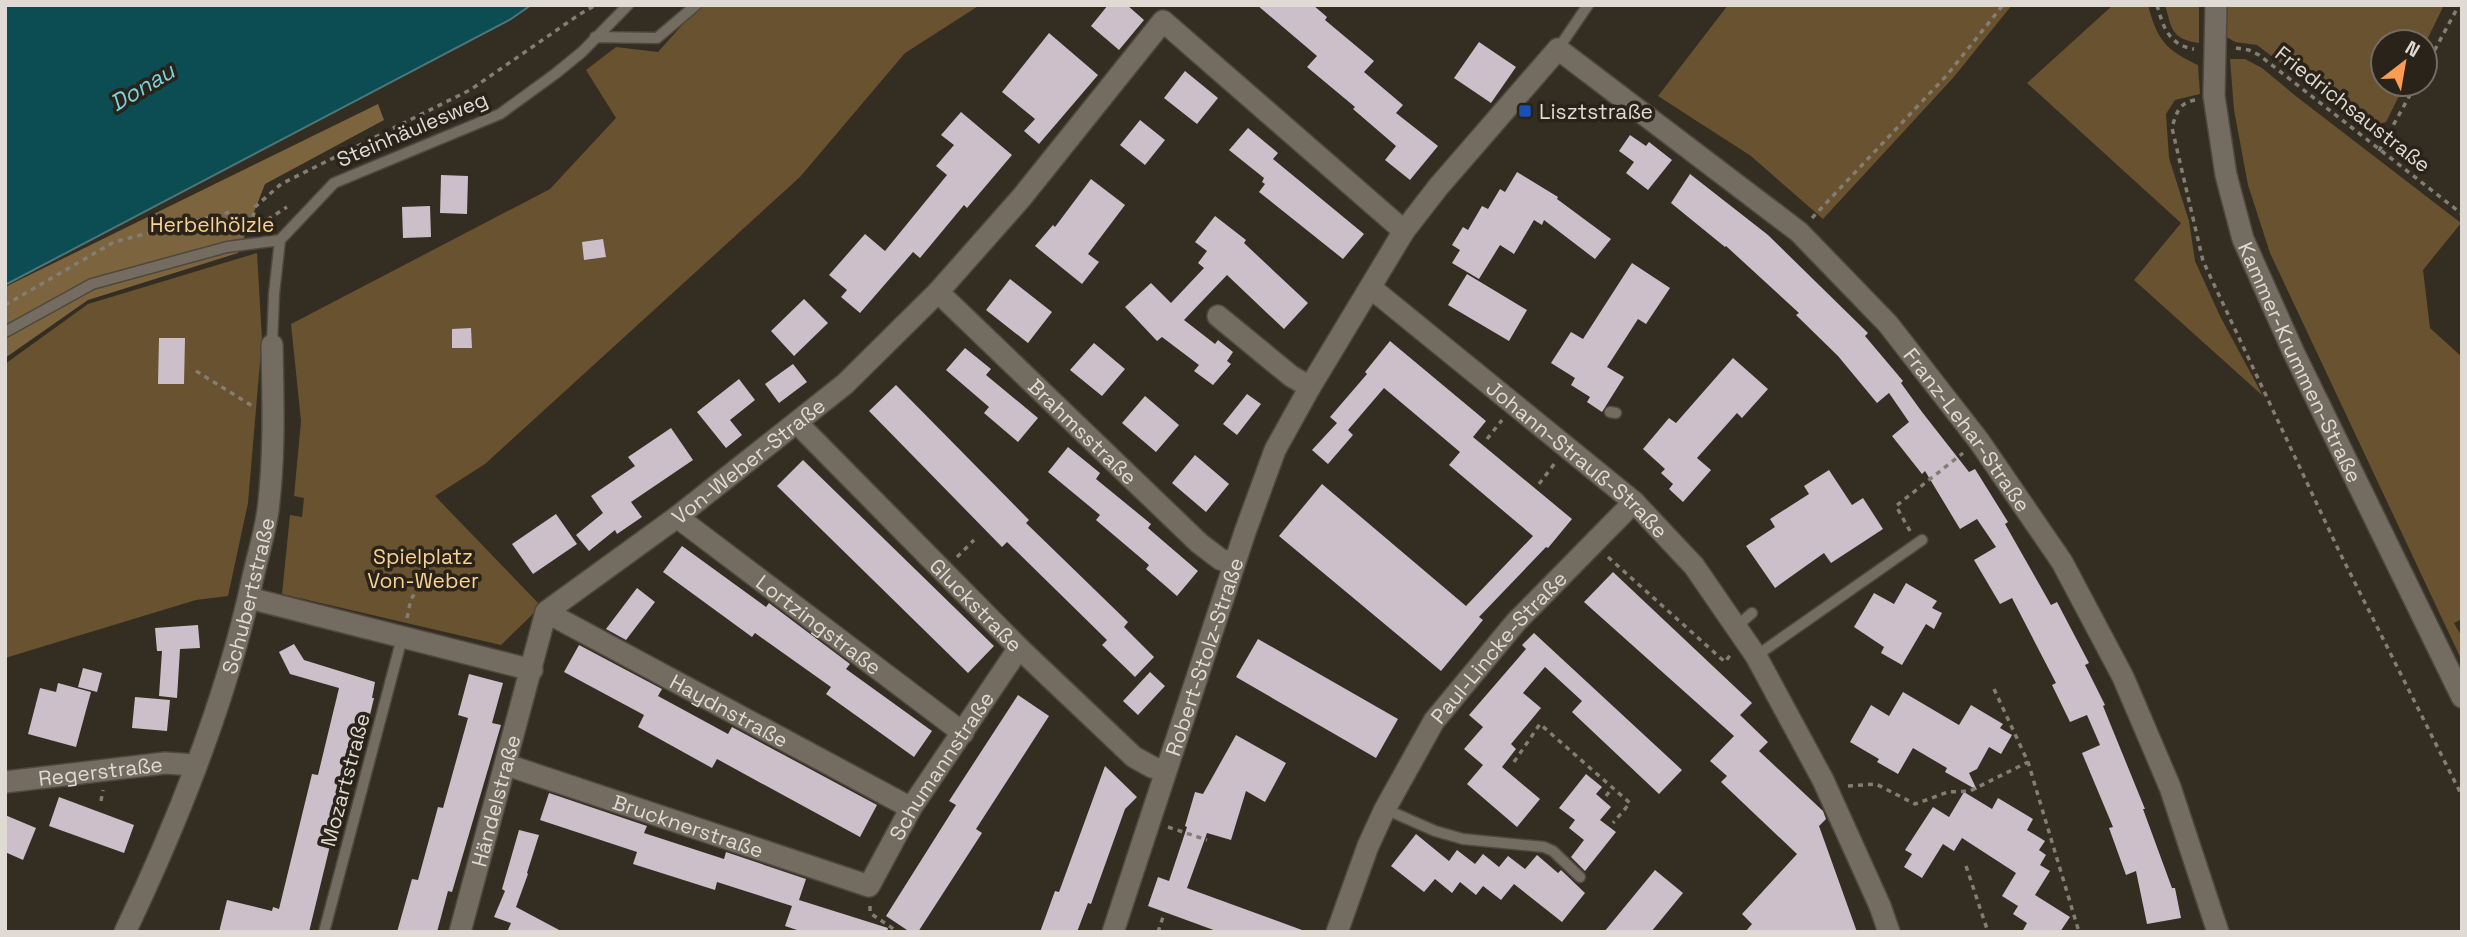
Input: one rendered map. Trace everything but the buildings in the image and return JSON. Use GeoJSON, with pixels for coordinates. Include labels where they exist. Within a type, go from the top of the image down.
{"type":"FeatureCollection","features":[{"type":"Feature","properties":{"kind":"street","name":"Kammer-Krummen-Straße"},"geometry":{"type":"LineString","coordinates":[[2216,5],[2214,96],[2226,175],[2243,239],[2293,351],[2462,697]]}},
{"type":"Feature","properties":{"kind":"street","name":"Von-Weber-Straße"},"geometry":{"type":"LineString","coordinates":[[546,612],[677,517],[845,384],[938,292],[1022,198],[1163,22],[1404,231]]}},
{"type":"Feature","properties":{"kind":"street","name":"Robert-Stolz-Straße"},"geometry":{"type":"LineString","coordinates":[[1115,931],[1234,564],[1275,450],[1314,389],[1404,231],[1439,186],[1558,49]]}},
{"type":"Feature","properties":{"kind":"street","name":"Franz-Lehar-Straße"},"geometry":{"type":"LineString","coordinates":[[1558,49],[1799,232],[1888,324],[1979,441],[2062,562],[2123,677],[2170,786],[2218,932]]}},
{"type":"Feature","properties":{"kind":"street","name":"Johann-Strauß-Straße"},"geometry":{"type":"LineString","coordinates":[[1371,288],[1517,413],[1634,502],[1694,566],[1745,641],[1829,793],[1889,932]]}},
{"type":"Feature","properties":{"kind":"street","name":"Brahmsstraße"},"geometry":{"type":"LineString","coordinates":[[938,292],[1199,543],[1220,559],[1234,564]]}},
{"type":"Feature","properties":{"kind":"street"},"geometry":{"type":"LineString","coordinates":[[1218,316],[1291,376],[1314,389]]}},
{"type":"Feature","properties":{"kind":"street","name":"Schubertstraße"},"geometry":{"type":"LineString","coordinates":[[125,932],[175,826],[230,671],[249,598],[268,511],[273,419],[272,345]]}},
{"type":"Feature","properties":{"kind":"street","name":"Gluckstraße"},"geometry":{"type":"LineString","coordinates":[[797,424],[1019,648],[1134,757],[1166,771]]}},
{"type":"Feature","properties":{"kind":"street","name":"Paul-Lincke-Straße"},"geometry":{"type":"LineString","coordinates":[[1337,932],[1368,846],[1385,809],[1434,721],[1511,627],[1634,502]]}},
{"type":"Feature","properties":{"kind":"street","name":"Lortzingstraße"},"geometry":{"type":"LineString","coordinates":[[677,517],[962,733]]}},
{"type":"Feature","properties":{"kind":"street"},"geometry":{"type":"LineString","coordinates":[[249,598],[532,670],[546,612]]}},
{"type":"Feature","properties":{"kind":"street","name":"Haydnstraße"},"geometry":{"type":"LineString","coordinates":[[546,612],[911,808]]}},
{"type":"Feature","properties":{"kind":"street","name":"Schumannstraße"},"geometry":{"type":"LineString","coordinates":[[869,886],[911,808],[1019,648]]}},
{"type":"Feature","properties":{"kind":"street","name":"Händelstraße"},"geometry":{"type":"LineString","coordinates":[[460,932],[532,670]]}},
{"type":"Feature","properties":{"kind":"street","name":"Regerstraße"},"geometry":{"type":"LineString","coordinates":[[5,782],[165,763],[195,765]]}},
{"type":"Feature","properties":{"kind":"street","name":"Brucknerstraße"},"geometry":{"type":"LineString","coordinates":[[507,765],[869,886]]}},
{"type":"Feature","properties":{"kind":"lane","name":"Steinhäulesweg"},"geometry":{"type":"LineString","coordinates":[[280,240],[334,183],[500,114],[555,74],[628,5]]}},
{"type":"Feature","properties":{"kind":"lane"},"geometry":{"type":"LineString","coordinates":[[595,37],[657,38],[696,5]]}},
{"type":"Feature","properties":{"kind":"lane"},"geometry":{"type":"LineString","coordinates":[[1558,49],[1588,5]]}},
{"type":"Feature","properties":{"kind":"lane"},"geometry":{"type":"LineString","coordinates":[[5,332],[92,284],[227,247],[280,240]]}},
{"type":"Feature","properties":{"kind":"lane","name":"Schubertstraße"},"geometry":{"type":"LineString","coordinates":[[272,345],[280,240]]}},
{"type":"Feature","properties":{"kind":"lane"},"geometry":{"type":"LineString","coordinates":[[1745,641],[1918,543]]}},
{"type":"Feature","properties":{"kind":"lane"},"geometry":{"type":"LineString","coordinates":[[1745,641],[1752,613]]}},
{"type":"Feature","properties":{"kind":"lane","name":"Mozartstraße"},"geometry":{"type":"LineString","coordinates":[[324,932],[402,638]]}},
{"type":"Feature","properties":{"kind":"lane"},"geometry":{"type":"LineString","coordinates":[[1385,809],[1435,831],[1463,839],[1544,846],[1553,850],[1580,877]]}},
{"type":"Feature","properties":{"kind":"path"},"geometry":{"type":"LineString","coordinates":[[5,304],[114,242],[230,212],[251,230],[255,207],[281,184],[470,90],[596,5]]}},
{"type":"Feature","properties":{"kind":"path"},"geometry":{"type":"LineString","coordinates":[[1799,232],[1947,75],[2003,5]]}},
{"type":"Feature","properties":{"kind":"path"},"geometry":{"type":"LineString","coordinates":[[2157,5],[2166,34],[2184,48],[2199,50]]}},
{"type":"Feature","properties":{"kind":"path"},"geometry":{"type":"LineString","coordinates":[[2439,42],[2459,5]]}},
{"type":"Feature","properties":{"kind":"path","name":"Friedrichsaustraße"},"geometry":{"type":"LineString","coordinates":[[2227,48],[2249,50],[2259,55],[2462,214]]}},
{"type":"Feature","properties":{"kind":"path"},"geometry":{"type":"LineString","coordinates":[[2214,96],[2186,101],[2180,107],[2172,128],[2203,261],[2339,551],[2462,796]]}},
{"type":"Feature","properties":{"kind":"path"},"geometry":{"type":"LineString","coordinates":[[2379,151],[2408,98]]}},
{"type":"Feature","properties":{"kind":"path"},"geometry":{"type":"LineString","coordinates":[[196,371],[273,419]]}},
{"type":"Feature","properties":{"kind":"path"},"geometry":{"type":"LineString","coordinates":[[1918,543],[1896,506],[1979,441]]}},
{"type":"Feature","properties":{"kind":"path"},"geometry":{"type":"LineString","coordinates":[[1593,543],[1725,662],[1745,641]]}},
{"type":"Feature","properties":{"kind":"path"},"geometry":{"type":"LineString","coordinates":[[402,638],[411,599],[445,550]]}},
{"type":"Feature","properties":{"kind":"path"},"geometry":{"type":"LineString","coordinates":[[1994,689],[2028,762],[2079,932]]}},
{"type":"Feature","properties":{"kind":"path"},"geometry":{"type":"LineString","coordinates":[[1514,762],[1540,724],[1630,803],[1613,823]]}},
{"type":"Feature","properties":{"kind":"path"},"geometry":{"type":"LineString","coordinates":[[1829,793],[1850,785],[1876,785],[1915,804],[1948,792],[1970,791],[2028,762]]}},
{"type":"Feature","properties":{"kind":"path"},"geometry":{"type":"LineString","coordinates":[[1606,796],[1612,788]]}},
{"type":"Feature","properties":{"kind":"path"},"geometry":{"type":"LineString","coordinates":[[1150,820],[1207,840]]}},
{"type":"Feature","properties":{"kind":"path"},"geometry":{"type":"LineString","coordinates":[[1966,866],[1988,932]]}},
{"type":"Feature","properties":{"kind":"path"},"geometry":{"type":"LineString","coordinates":[[869,886],[870,914],[898,932]]}},
{"type":"Feature","properties":{"kind":"path"},"geometry":{"type":"LineString","coordinates":[[1158,932],[1163,916]]}},
{"type":"Feature","properties":{"kind":"green space","name":"Spielplatz Von-Weber"},"geometry":{"type":"Polygon","coordinates":[[[700,5],[980,5],[905,53],[800,177],[485,464],[435,496],[541,606],[501,645],[282,594],[290,515],[302,517],[304,498],[294,496],[301,421],[291,324],[550,189],[616,118],[586,70],[616,47],[658,52],[700,5]]]}},
{"type":"Feature","properties":{"kind":"green space"},"geometry":{"type":"Polygon","coordinates":[[[1728,5],[2012,5],[1953,78],[1823,219],[1751,156],[1658,96],[1728,5]]]}},
{"type":"Feature","properties":{"kind":"green space"},"geometry":{"type":"Polygon","coordinates":[[[2113,5],[2148,5],[2164,43],[2198,65],[2200,94],[2175,100],[2166,114],[2169,158],[2189,221],[2195,261],[2220,316],[2263,396],[2134,280],[2181,223],[2027,83],[2113,5]]]}},
{"type":"Feature","properties":{"kind":"green space"},"geometry":{"type":"Polygon","coordinates":[[[2165,5],[2199,5],[2199,43],[2183,39],[2174,32],[2165,5]]]}},
{"type":"Feature","properties":{"kind":"green space"},"geometry":{"type":"Polygon","coordinates":[[[2227,5],[2444,5],[2433,28],[2369,28],[2369,98],[2398,98],[2386,122],[2371,126],[2356,121],[2257,45],[2235,42],[2225,36],[2227,5]]]}},
{"type":"Feature","properties":{"kind":"green space"},"geometry":{"type":"Polygon","coordinates":[[[2230,59],[2245,59],[2262,68],[2461,223],[2423,270],[2430,328],[2462,357],[2462,619],[2454,623],[2462,637],[2462,661],[2270,253],[2248,185],[2234,110],[2230,59]]]}},
{"type":"Feature","properties":{"kind":"green space","name":"Herbelhölzle"},"geometry":{"type":"Polygon","coordinates":[[[378,104],[384,120],[265,184],[238,253],[88,300],[5,358],[5,287],[378,104]]]}},
{"type":"Feature","properties":{"kind":"green space"},"geometry":{"type":"Polygon","coordinates":[[[257,253],[262,339],[248,503],[228,596],[196,600],[5,658],[5,364],[88,304],[257,253]]]}},
{"type":"Feature","properties":{"kind":"water","name":"Donau"},"geometry":{"type":"Polygon","coordinates":[[[5,5],[531,5],[511,19],[5,285],[5,5]]]}},
{"type":"Feature","properties":{"kind":"place","name":"Lisztstraße"},"geometry":{"type":"Point","coordinates":[1525,111]}}]}
